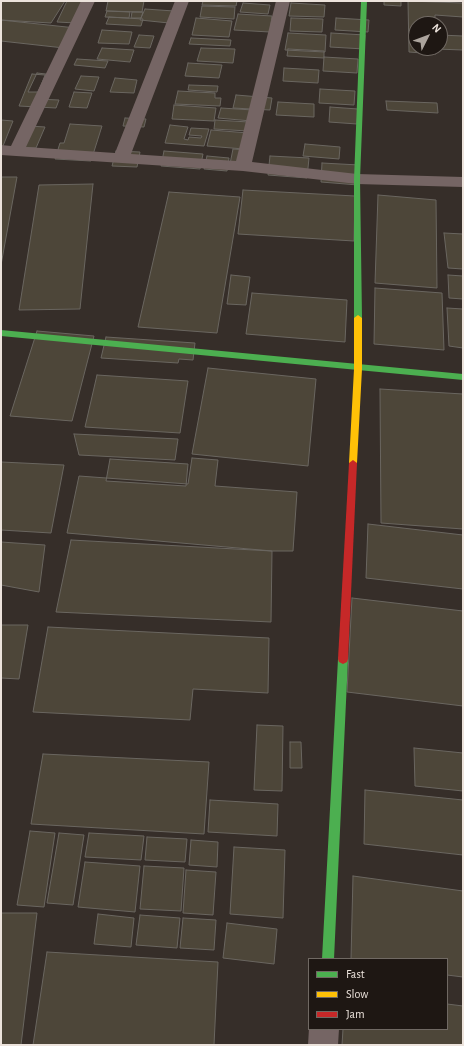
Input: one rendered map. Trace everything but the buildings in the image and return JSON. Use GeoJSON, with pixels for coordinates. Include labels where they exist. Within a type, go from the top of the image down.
{"type":"FeatureCollection","features":[{"type":"Feature","properties":{"kind":"street"},"geometry":{"type":"LineString","coordinates":[[88,1],[9,151],[243,166],[357,179],[463,182]]}},
{"type":"Feature","properties":{"kind":"street"},"geometry":{"type":"LineString","coordinates":[[121,158],[182,1]]}},
{"type":"Feature","properties":{"kind":"street"},"geometry":{"type":"LineString","coordinates":[[243,166],[283,1]]}},
{"type":"Feature","properties":{"kind":"street"},"geometry":{"type":"LineString","coordinates":[[328,958],[358,369],[357,179],[364,1]]}},
{"type":"Feature","properties":{"kind":"street"},"geometry":{"type":"LineString","coordinates":[[1,333],[358,369],[463,378]]}},
{"type":"Feature","properties":{"kind":"street"},"geometry":{"type":"LineString","coordinates":[[323,1045],[324,1030]]}},
{"type":"Feature","properties":{"kind":"traffic: fast"},"geometry":{"type":"LineString","coordinates":[[358,318],[357,179],[364,1]]}},
{"type":"Feature","properties":{"kind":"traffic: fast"},"geometry":{"type":"LineString","coordinates":[[1,333],[463,377]]}},
{"type":"Feature","properties":{"kind":"traffic: fast"},"geometry":{"type":"LineString","coordinates":[[328,958],[343,659]]}},
{"type":"Feature","properties":{"kind":"traffic: slow"},"geometry":{"type":"LineString","coordinates":[[353,463],[358,369],[358,318]]}},
{"type":"Feature","properties":{"kind":"traffic: jam"},"geometry":{"type":"LineString","coordinates":[[343,659],[353,463]]}}]}
